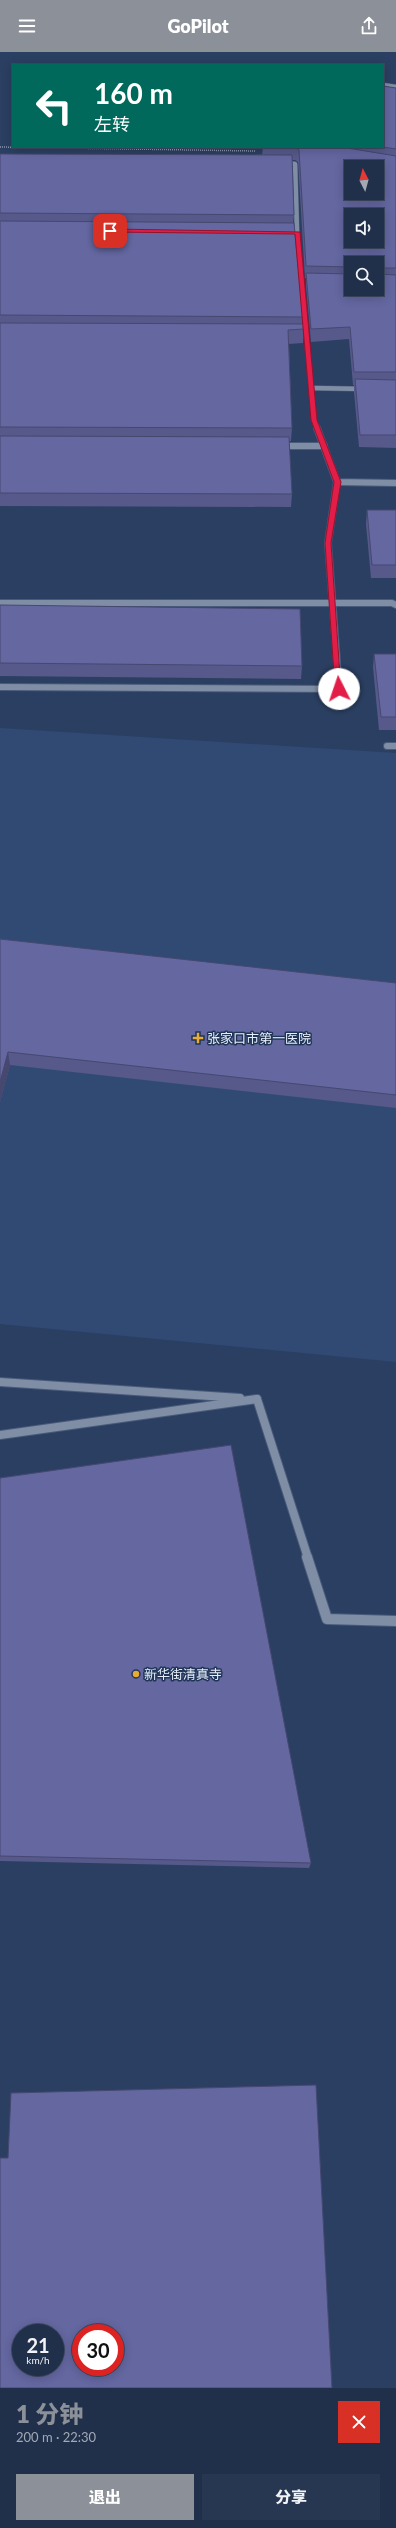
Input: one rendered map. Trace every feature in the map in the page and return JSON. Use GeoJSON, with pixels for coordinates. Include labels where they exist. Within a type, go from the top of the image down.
{"type":"FeatureCollection","features":[{"type":"Feature","properties":{"kind":"street"},"geometry":{"type":"LineString","coordinates":[[384,85],[396,87]]}},
{"type":"Feature","properties":{"kind":"street"},"geometry":{"type":"LineString","coordinates":[[0,687],[339,689],[328,543],[337,482],[314,420],[297,232],[296,164],[280,163]]}},
{"type":"Feature","properties":{"kind":"street"},"geometry":{"type":"LineString","coordinates":[[282,232],[297,232]]}},
{"type":"Feature","properties":{"kind":"street"},"geometry":{"type":"LineString","coordinates":[[302,282],[309,282]]}},
{"type":"Feature","properties":{"kind":"street"},"geometry":{"type":"LineString","coordinates":[[298,334],[306,334]]}},
{"type":"Feature","properties":{"kind":"street"},"geometry":{"type":"LineString","coordinates":[[311,388],[373,389]]}},
{"type":"Feature","properties":{"kind":"street"},"geometry":{"type":"LineString","coordinates":[[269,446],[324,446]]}},
{"type":"Feature","properties":{"kind":"street"},"geometry":{"type":"LineString","coordinates":[[337,482],[396,483]]}},
{"type":"Feature","properties":{"kind":"street"},"geometry":{"type":"LineString","coordinates":[[0,603],[332,602],[392,603],[396,605]]}},
{"type":"Feature","properties":{"kind":"street"},"geometry":{"type":"LineString","coordinates":[[387,746],[396,746]]}},
{"type":"Feature","properties":{"kind":"street"},"geometry":{"type":"LineString","coordinates":[[0,1382],[257,1399]]}},
{"type":"Feature","properties":{"kind":"street"},"geometry":{"type":"LineString","coordinates":[[0,1435],[257,1399]]}},
{"type":"Feature","properties":{"kind":"street"},"geometry":{"type":"LineString","coordinates":[[257,1399],[327,1619],[396,1621]]}},
{"type":"Feature","properties":{"kind":"path"},"geometry":{"type":"LineString","coordinates":[[0,147],[12,147]]}},
{"type":"Feature","properties":{"kind":"path"},"geometry":{"type":"LineString","coordinates":[[64,148],[258,151]]}},
{"type":"Feature","properties":{"kind":"shaded area","name":"张家口市第一医院"},"geometry":{"type":"Polygon","coordinates":[[[0,728],[396,753],[396,1362],[0,1324],[0,728]]]}},
{"type":"Feature","properties":{"kind":"building"},"geometry":{"type":"Polygon","coordinates":[[[384,86],[396,88],[396,149],[384,147],[384,86]]]}},
{"type":"Feature","properties":{"kind":"building"},"geometry":{"type":"Polygon","coordinates":[[[296,148],[347,148],[396,156],[396,268],[384,268],[384,256],[344,256],[344,267],[306,266],[299,150],[296,148]]]}},
{"type":"Feature","properties":{"kind":"building"},"geometry":{"type":"Polygon","coordinates":[[[0,154],[292,155],[294,215],[0,213],[0,154]]]}},
{"type":"Feature","properties":{"kind":"building"},"geometry":{"type":"Polygon","coordinates":[[[0,221],[294,223],[303,317],[0,315],[0,221]]]}},
{"type":"Feature","properties":{"kind":"building"},"geometry":{"type":"Polygon","coordinates":[[[306,273],[344,274],[344,296],[384,296],[384,274],[396,275],[396,372],[354,372],[350,327],[311,329],[306,273]]]}},
{"type":"Feature","properties":{"kind":"building"},"geometry":{"type":"Polygon","coordinates":[[[0,323],[304,324],[304,329],[288,330],[292,428],[0,427],[0,323]]]}},
{"type":"Feature","properties":{"kind":"building"},"geometry":{"type":"Polygon","coordinates":[[[355,379],[396,380],[396,435],[360,435],[355,379]]]}},
{"type":"Feature","properties":{"kind":"building"},"geometry":{"type":"Polygon","coordinates":[[[0,436],[289,437],[292,494],[0,493],[0,436]]]}},
{"type":"Feature","properties":{"kind":"building"},"geometry":{"type":"Polygon","coordinates":[[[367,510],[396,510],[396,565],[372,565],[367,510]]]}},
{"type":"Feature","properties":{"kind":"building"},"geometry":{"type":"Polygon","coordinates":[[[0,605],[300,609],[302,666],[0,663],[0,605]]]}},
{"type":"Feature","properties":{"kind":"building"},"geometry":{"type":"Polygon","coordinates":[[[374,654],[396,654],[396,717],[381,717],[374,654]]]}},
{"type":"Feature","properties":{"kind":"building"},"geometry":{"type":"Polygon","coordinates":[[[0,939],[396,983],[396,1095],[8,1052],[0,1082],[0,939]]]}},
{"type":"Feature","properties":{"kind":"building","name":"新华街清真寺"},"geometry":{"type":"Polygon","coordinates":[[[231,1445],[311,1863],[0,1856],[0,1478],[231,1445]]]}},
{"type":"Feature","properties":{"kind":"building"},"geometry":{"type":"Polygon","coordinates":[[[316,2085],[332,2388],[0,2388],[0,2158],[8,2158],[11,2093],[316,2085]]]}},
{"type":"Feature","properties":{"kind":"place","name":"张家口市第一医院"},"geometry":{"type":"Point","coordinates":[198,1038]}},
{"type":"Feature","properties":{"kind":"place","name":"新华街清真寺"},"geometry":{"type":"Point","coordinates":[136,1674]}},
{"type":"Feature","properties":{"kind":"route"},"geometry":{"type":"LineString","coordinates":[[110,231],[297,232],[314,420],[337,482],[328,543],[339,689]]}}]}
